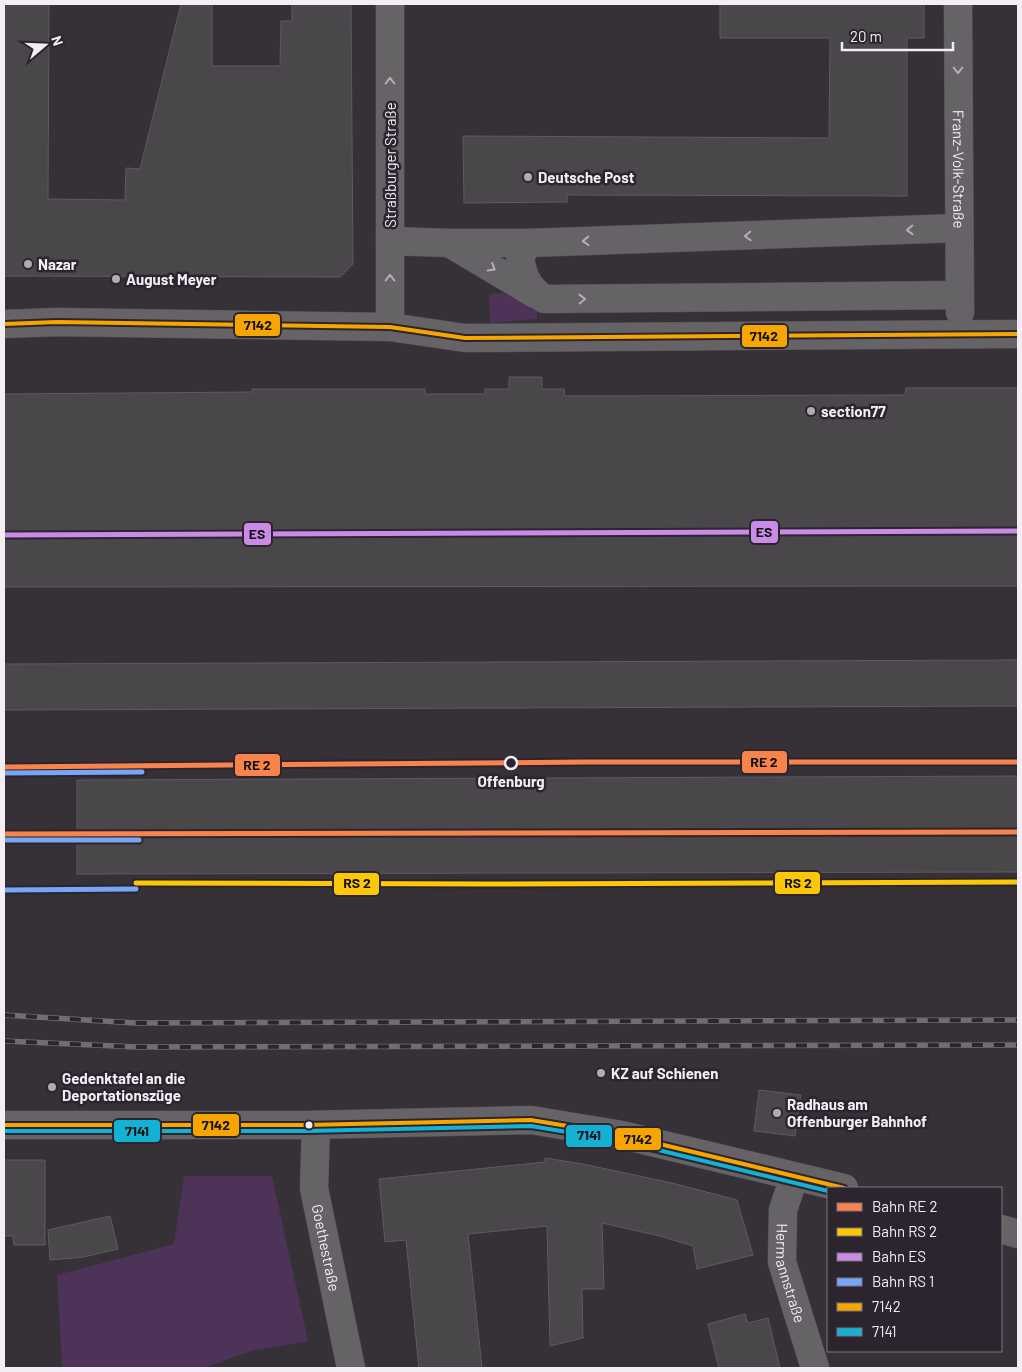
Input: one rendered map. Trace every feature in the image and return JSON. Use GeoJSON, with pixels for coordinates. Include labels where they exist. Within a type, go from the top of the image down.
{"type":"FeatureCollection","features":[{"type":"Feature","properties":{"kind":"street","name":"Straßburger Straße"},"geometry":{"type":"LineString","coordinates":[[390,4],[390,327]]}},
{"type":"Feature","properties":{"kind":"street","name":"Franz-Volk-Straße"},"geometry":{"type":"LineString","coordinates":[[958,4],[958,295],[962,334]]}},
{"type":"Feature","properties":{"kind":"street"},"geometry":{"type":"LineString","coordinates":[[390,241],[528,243],[959,228]]}},
{"type":"Feature","properties":{"kind":"street"},"geometry":{"type":"LineString","coordinates":[[450,243],[544,299],[958,295]]}},
{"type":"Feature","properties":{"kind":"street"},"geometry":{"type":"LineString","coordinates":[[528,243],[520,257],[522,272],[531,289],[544,299]]}},
{"type":"Feature","properties":{"kind":"street"},"geometry":{"type":"LineString","coordinates":[[4,324],[57,322],[390,327],[465,338],[1018,334]]}},
{"type":"Feature","properties":{"kind":"street"},"geometry":{"type":"LineString","coordinates":[[4,1126],[316,1125],[531,1120],[622,1135],[839,1187]]}},
{"type":"Feature","properties":{"kind":"street","name":"Goethestraße"},"geometry":{"type":"LineString","coordinates":[[316,1125],[314,1188],[351,1368]]}},
{"type":"Feature","properties":{"kind":"street","name":"Hermannstraße"},"geometry":{"type":"LineString","coordinates":[[794,1177],[783,1210],[782,1262],[815,1368]]}},
{"type":"Feature","properties":{"kind":"street"},"geometry":{"type":"LineString","coordinates":[[1002,1229],[1018,1234]]}},
{"type":"Feature","properties":{"kind":"shaded area"},"geometry":{"type":"Polygon","coordinates":[[[502,293],[526,303],[537,311],[537,319],[490,323],[489,294],[502,293]]]}},
{"type":"Feature","properties":{"kind":"shaded area"},"geometry":{"type":"Polygon","coordinates":[[[184,1176],[272,1176],[308,1341],[251,1351],[204,1368],[62,1368],[57,1275],[174,1244],[184,1176]]]}},
{"type":"Feature","properties":{"kind":"building"},"geometry":{"type":"Polygon","coordinates":[[[4,4],[49,4],[48,199],[125,200],[126,168],[140,169],[181,4],[212,4],[212,66],[280,66],[281,21],[292,21],[292,4],[351,4],[353,264],[340,277],[4,276],[4,4]]]}},
{"type":"Feature","properties":{"kind":"building"},"geometry":{"type":"Polygon","coordinates":[[[720,4],[924,4],[924,38],[907,38],[907,196],[567,195],[567,202],[464,203],[463,136],[829,138],[830,38],[720,38],[720,4]]]}},
{"type":"Feature","properties":{"kind":"building"},"geometry":{"type":"Polygon","coordinates":[[[509,377],[542,377],[542,389],[564,389],[565,396],[905,395],[906,388],[1018,388],[1018,586],[4,587],[4,394],[252,392],[252,389],[425,389],[425,394],[485,394],[485,389],[509,389],[509,377]]]}},
{"type":"Feature","properties":{"kind":"building"},"geometry":{"type":"Polygon","coordinates":[[[1018,660],[1018,706],[4,710],[4,664],[1018,660]]]}},
{"type":"Feature","properties":{"kind":"building"},"geometry":{"type":"Polygon","coordinates":[[[1018,776],[1018,872],[77,874],[77,780],[1018,776]]]}},
{"type":"Feature","properties":{"kind":"building","name":"Radhaus am Offenburger Bahnhof"},"geometry":{"type":"Polygon","coordinates":[[[759,1090],[801,1095],[795,1136],[754,1131],[759,1090]]]}},
{"type":"Feature","properties":{"kind":"building"},"geometry":{"type":"Polygon","coordinates":[[[545,1158],[672,1183],[737,1200],[753,1255],[697,1269],[693,1246],[660,1236],[602,1223],[604,1289],[582,1289],[583,1338],[550,1346],[547,1226],[468,1234],[482,1368],[419,1368],[406,1240],[385,1242],[379,1179],[545,1162],[545,1158]]]}},
{"type":"Feature","properties":{"kind":"building"},"geometry":{"type":"Polygon","coordinates":[[[4,1160],[45,1160],[45,1245],[14,1245],[13,1236],[4,1236],[4,1160]]]}},
{"type":"Feature","properties":{"kind":"building"},"geometry":{"type":"Polygon","coordinates":[[[110,1216],[118,1249],[84,1257],[50,1260],[48,1230],[110,1216]]]}},
{"type":"Feature","properties":{"kind":"building"},"geometry":{"type":"Polygon","coordinates":[[[745,1314],[748,1323],[768,1318],[780,1368],[719,1368],[708,1324],[745,1314]]]}},
{"type":"Feature","properties":{"kind":"railway"},"geometry":{"type":"LineString","coordinates":[[4,1015],[136,1023],[1018,1020]]}},
{"type":"Feature","properties":{"kind":"railway"},"geometry":{"type":"LineString","coordinates":[[4,1041],[137,1047],[1018,1045]]}},
{"type":"Feature","properties":{"kind":"transit line","name":"7142"},"geometry":{"type":"LineString","coordinates":[[4,324],[57,322],[390,327],[465,338],[1018,334]]}},
{"type":"Feature","properties":{"kind":"transit line"},"geometry":{"type":"LineString","coordinates":[[4,767],[585,762],[1018,762]]}},
{"type":"Feature","properties":{"kind":"transit line"},"geometry":{"type":"LineString","coordinates":[[4,773],[142,772]]}},
{"type":"Feature","properties":{"kind":"transit line"},"geometry":{"type":"LineString","coordinates":[[4,834],[1018,832]]}},
{"type":"Feature","properties":{"kind":"transit line"},"geometry":{"type":"LineString","coordinates":[[4,840],[139,840]]}},
{"type":"Feature","properties":{"kind":"transit line"},"geometry":{"type":"LineString","coordinates":[[136,883],[1018,882]]}},
{"type":"Feature","properties":{"kind":"transit line"},"geometry":{"type":"LineString","coordinates":[[4,890],[136,889]]}},
{"type":"Feature","properties":{"kind":"transit line","name":"7142"},"geometry":{"type":"LineString","coordinates":[[4,1125],[306,1125],[531,1120],[622,1135],[840,1187]]}},
{"type":"Feature","properties":{"kind":"transit line","name":"7141"},"geometry":{"type":"LineString","coordinates":[[4,1131],[306,1131],[531,1126],[621,1141],[827,1191]]}},
{"type":"Feature","properties":{"kind":"rail line","name":"ES"},"geometry":{"type":"LineString","coordinates":[[4,535],[1018,531]]}},
{"type":"Feature","properties":{"kind":"place","name":"Deutsche Post"},"geometry":{"type":"Point","coordinates":[528,177]}},
{"type":"Feature","properties":{"kind":"place","name":"Nazar"},"geometry":{"type":"Point","coordinates":[28,264]}},
{"type":"Feature","properties":{"kind":"place","name":"August Meyer"},"geometry":{"type":"Point","coordinates":[116,279]}},
{"type":"Feature","properties":{"kind":"place","name":"section77"},"geometry":{"type":"Point","coordinates":[811,411]}},
{"type":"Feature","properties":{"kind":"place","name":"Offenburg"},"geometry":{"type":"Point","coordinates":[511,763]}},
{"type":"Feature","properties":{"kind":"place","name":"KZ auf Schienen"},"geometry":{"type":"Point","coordinates":[601,1073]}},
{"type":"Feature","properties":{"kind":"place","name":"Gedenktafel an die Deportationszüge"},"geometry":{"type":"Point","coordinates":[52,1087]}},
{"type":"Feature","properties":{"kind":"place","name":"Radhaus am Offenburger Bahnhof"},"geometry":{"type":"Point","coordinates":[777,1113]}}]}
